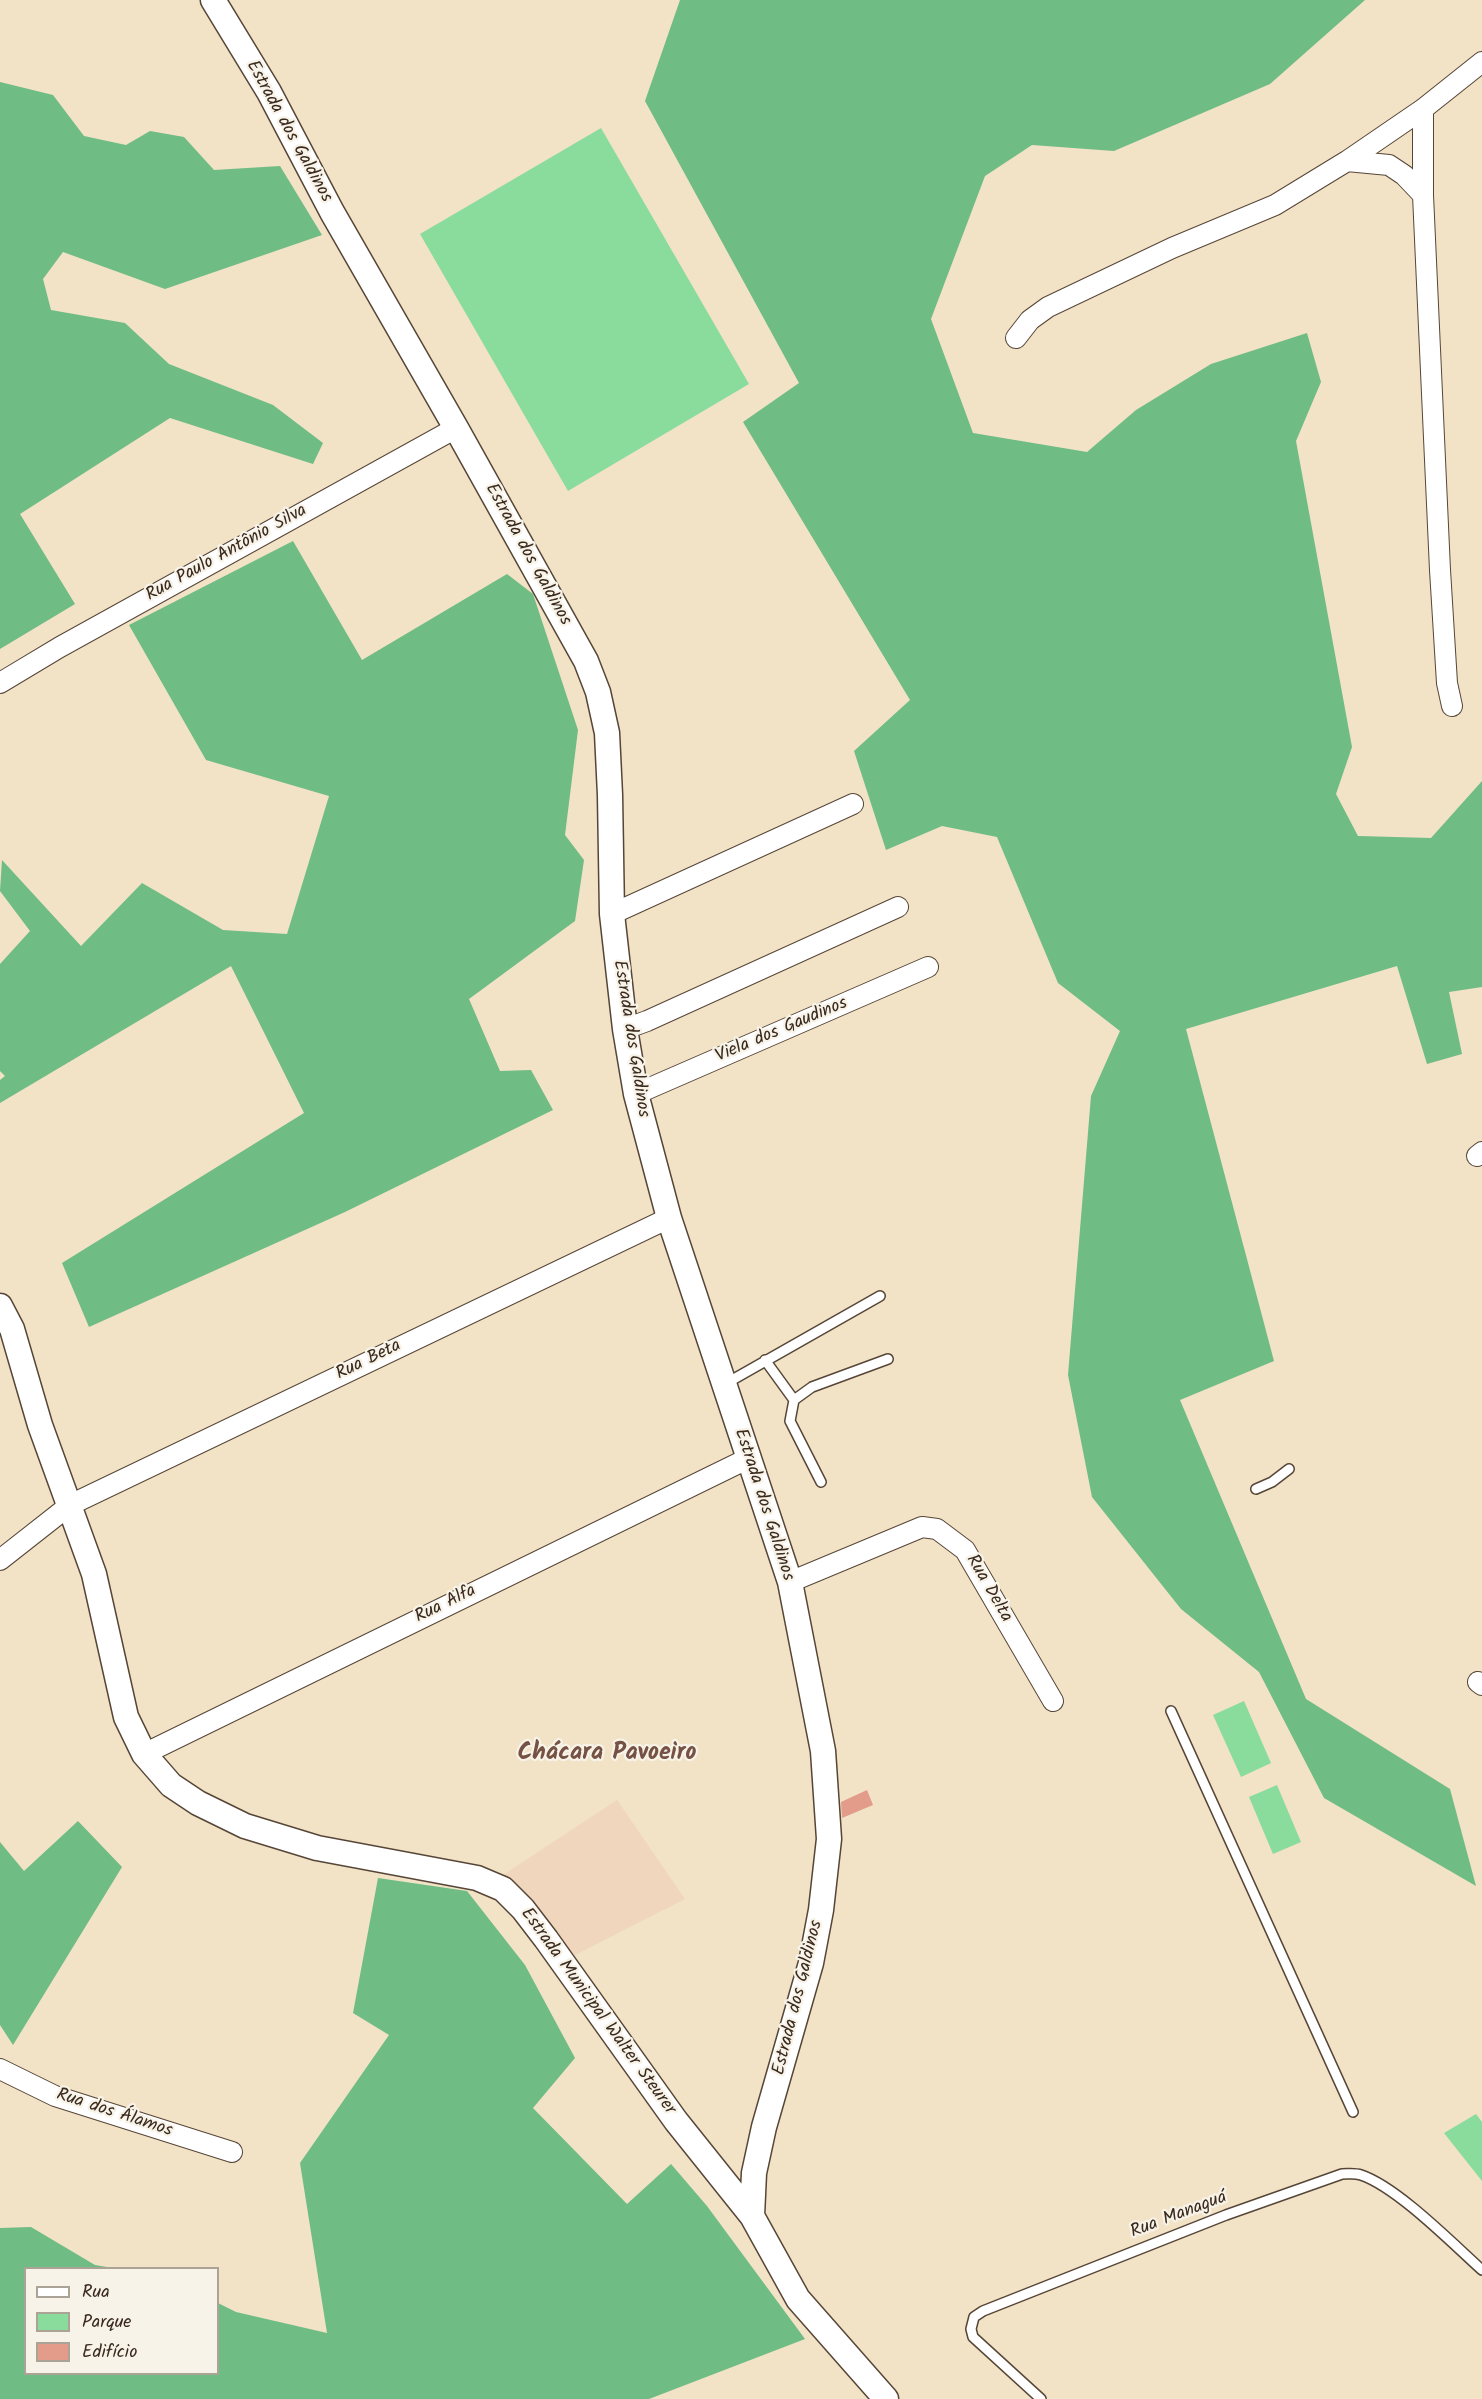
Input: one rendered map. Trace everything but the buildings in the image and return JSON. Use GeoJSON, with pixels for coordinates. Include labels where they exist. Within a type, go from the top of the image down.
{"type":"FeatureCollection","features":[{"type":"Feature","properties":{"kind":"street","name":"Estrada dos Galdinos"},"geometry":{"type":"LineString","coordinates":[[213,0],[269,92],[332,212],[586,661],[598,692],[606,733],[610,795],[612,914],[625,1029],[636,1094],[669,1218],[790,1582],[823,1751],[829,1839],[821,1910],[810,1963],[764,2127],[754,2173],[752,2216]]}},
{"type":"Feature","properties":{"kind":"street"},"geometry":{"type":"LineString","coordinates":[[1016,338],[1030,321],[1048,307],[1172,248],[1275,205],[1347,161],[1423,109],[1482,62]]}},
{"type":"Feature","properties":{"kind":"street"},"geometry":{"type":"LineString","coordinates":[[1423,109],[1423,195],[1440,570],[1447,682],[1452,706]]}},
{"type":"Feature","properties":{"kind":"street"},"geometry":{"type":"LineString","coordinates":[[1347,161],[1389,165],[1404,175],[1423,195]]}},
{"type":"Feature","properties":{"kind":"street","name":"Rua Paulo Antônio Silva"},"geometry":{"type":"LineString","coordinates":[[0,683],[60,647],[456,428]]}},
{"type":"Feature","properties":{"kind":"street"},"geometry":{"type":"LineString","coordinates":[[612,914],[853,804]]}},
{"type":"Feature","properties":{"kind":"street"},"geometry":{"type":"LineString","coordinates":[[625,1029],[898,907]]}},
{"type":"Feature","properties":{"kind":"street","name":"Viela dos Gaudinos"},"geometry":{"type":"LineString","coordinates":[[636,1094],[928,968]]}},
{"type":"Feature","properties":{"kind":"street","name":"Rua Beta"},"geometry":{"type":"LineString","coordinates":[[0,1560],[70,1505],[669,1218]]}},
{"type":"Feature","properties":{"kind":"street","name":"Estrada Municipal Walter Steurer"},"geometry":{"type":"LineString","coordinates":[[0,1306],[12,1329],[40,1425],[94,1574],[126,1717],[144,1754],[171,1785],[198,1803],[245,1826],[318,1848],[477,1878],[503,1889],[523,1909],[546,1939],[676,2121],[752,2216],[798,2299],[886,2399]]}},
{"type":"Feature","properties":{"kind":"street","name":"Rua Alfa"},"geometry":{"type":"LineString","coordinates":[[144,1754],[749,1458]]}},
{"type":"Feature","properties":{"kind":"street","name":"Rua Delta"},"geometry":{"type":"LineString","coordinates":[[790,1582],[922,1527],[937,1529],[965,1550],[1053,1701]]}},
{"type":"Feature","properties":{"kind":"street","name":"Rua dos Álamos"},"geometry":{"type":"LineString","coordinates":[[0,2069],[56,2096],[232,2152]]}},
{"type":"Feature","properties":{"kind":"lane"},"geometry":{"type":"LineString","coordinates":[[723,1386],[880,1296]]}},
{"type":"Feature","properties":{"kind":"lane"},"geometry":{"type":"LineString","coordinates":[[821,1482],[790,1420],[794,1400],[812,1387],[888,1359]]}},
{"type":"Feature","properties":{"kind":"lane"},"geometry":{"type":"LineString","coordinates":[[765,1360],[794,1400]]}},
{"type":"Feature","properties":{"kind":"lane"},"geometry":{"type":"LineString","coordinates":[[1256,1489],[1272,1482],[1289,1469]]}},
{"type":"Feature","properties":{"kind":"lane"},"geometry":{"type":"LineString","coordinates":[[1171,1711],[1353,2112]]}},
{"type":"Feature","properties":{"kind":"lane","name":"Rua Managuá"},"geometry":{"type":"LineString","coordinates":[[1041,2399],[973,2337],[971,2329],[974,2316],[1215,2219],[1342,2174],[1364,2175],[1390,2191],[1482,2270]]}},
{"type":"Feature","properties":{"kind":"shaded area"},"geometry":{"type":"Polygon","coordinates":[[[617,1800],[685,1899],[575,1955],[500,1877],[617,1800]]]}},
{"type":"Feature","properties":{"kind":"green space"},"geometry":{"type":"Polygon","coordinates":[[[680,0],[1365,0],[1270,84],[1114,151],[1032,145],[985,176],[931,319],[973,433],[1087,452],[1136,410],[1211,364],[1307,333],[1321,382],[1296,441],[1352,747],[1336,794],[1358,836],[1431,838],[1482,781],[1482,987],[1449,992],[1462,1054],[1427,1064],[1397,966],[1186,1029],[1274,1361],[1180,1400],[1306,1699],[1450,1789],[1476,1886],[1324,1798],[1259,1672],[1181,1609],[1092,1497],[1068,1375],[1091,1096],[1120,1031],[1058,983],[997,837],[942,826],[886,850],[854,751],[910,700],[743,422],[799,383],[645,101],[680,0]]]}},
{"type":"Feature","properties":{"kind":"green space"},"geometry":{"type":"Polygon","coordinates":[[[0,82],[53,95],[84,136],[126,145],[150,131],[184,137],[214,170],[280,166],[322,235],[165,289],[63,252],[43,279],[51,310],[125,323],[169,364],[273,405],[323,443],[313,464],[170,418],[20,514],[75,604],[0,649],[0,82]]]}},
{"type":"Feature","properties":{"kind":"green space"},"geometry":{"type":"Polygon","coordinates":[[[601,128],[749,384],[568,491],[420,234],[601,128]]]}},
{"type":"Feature","properties":{"kind":"green space"},"geometry":{"type":"Polygon","coordinates":[[[293,541],[362,660],[507,574],[533,594],[578,730],[565,835],[584,860],[575,921],[469,999],[500,1071],[531,1070],[553,1110],[345,1212],[89,1327],[62,1263],[304,1113],[231,966],[0,1103],[0,1080],[5,1076],[0,1071],[0,964],[30,931],[0,891],[2,860],[81,946],[142,883],[223,930],[287,934],[329,796],[206,760],[129,625],[293,541]]]}},
{"type":"Feature","properties":{"kind":"green space"},"geometry":{"type":"Polygon","coordinates":[[[1244,1701],[1271,1763],[1241,1777],[1213,1715],[1244,1701]]]}},
{"type":"Feature","properties":{"kind":"green space"},"geometry":{"type":"Polygon","coordinates":[[[1277,1785],[1301,1842],[1273,1854],[1249,1797],[1277,1785]]]}},
{"type":"Feature","properties":{"kind":"green space"},"geometry":{"type":"Polygon","coordinates":[[[78,1821],[122,1867],[13,2045],[0,2025],[0,1842],[24,1871],[78,1821]]]}},
{"type":"Feature","properties":{"kind":"green space"},"geometry":{"type":"Polygon","coordinates":[[[378,1878],[467,1891],[525,1965],[575,2058],[533,2108],[627,2204],[671,2164],[707,2206],[805,2339],[649,2399],[0,2399],[0,2228],[31,2227],[95,2265],[107,2267],[24,2267],[24,2375],[219,2375],[219,2304],[236,2312],[327,2333],[300,2163],[389,2035],[353,2013],[378,1878]]]}},
{"type":"Feature","properties":{"kind":"green space"},"geometry":{"type":"Polygon","coordinates":[[[1476,2114],[1482,2122],[1482,2181],[1444,2133],[1476,2114]]]}},
{"type":"Feature","properties":{"kind":"district","name":"Chácara Pavoeiro"},"geometry":{"type":"Point","coordinates":[607,1755]}}]}
